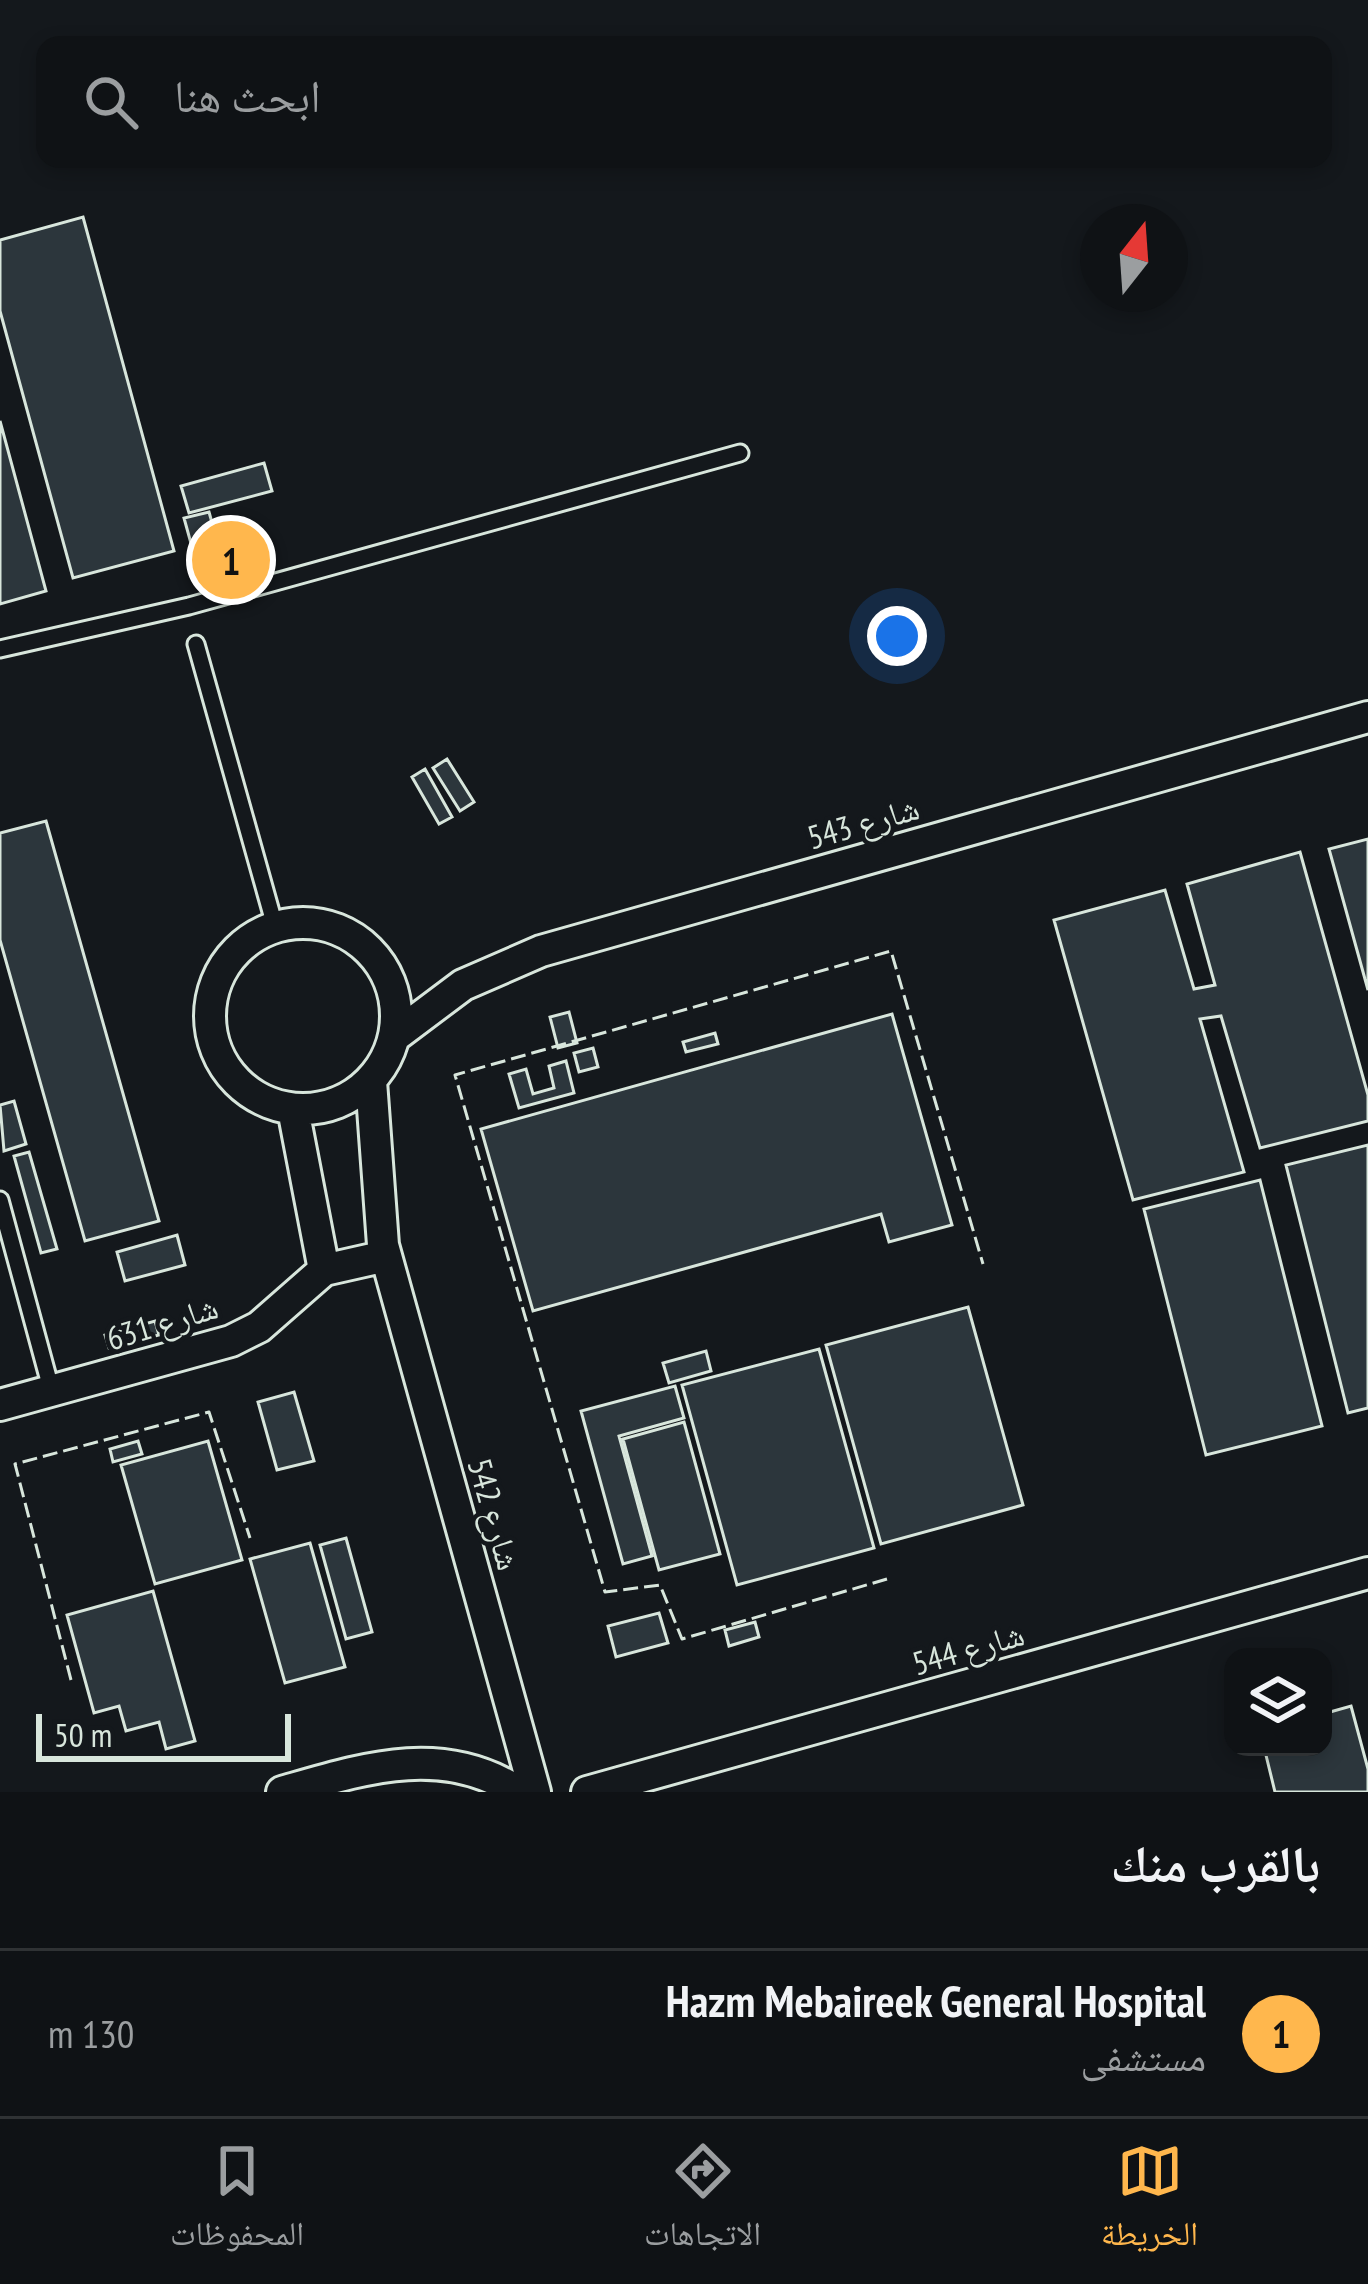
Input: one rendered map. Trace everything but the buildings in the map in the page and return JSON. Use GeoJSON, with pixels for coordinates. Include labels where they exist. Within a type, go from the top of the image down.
{"type":"FeatureCollection","features":[{"type":"Feature","properties":{"kind":"street","name":"شارع 543"},"geometry":{"type":"LineString","coordinates":[[395,1036],[463,985],[541,951],[1368,717]]}},
{"type":"Feature","properties":{"kind":"street"},"geometry":{"type":"LineString","coordinates":[[316,924],[356,938],[390,981],[395,1036],[371,1081],[344,1101],[293,1109],[255,1097],[234,1080],[218,1058],[209,1032],[208,1005],[230,956],[275,926],[316,924]]}},
{"type":"Feature","properties":{"kind":"street","name":"شارع 542"},"geometry":{"type":"LineString","coordinates":[[371,1081],[375,1191],[386,1256],[535,1792]]}},
{"type":"Feature","properties":{"kind":"street"},"geometry":{"type":"LineString","coordinates":[[293,1109],[324,1270],[386,1256]]}},
{"type":"Feature","properties":{"kind":"street","name":"شارع 631"},"geometry":{"type":"LineString","coordinates":[[0,1405],[232,1341],[259,1327],[324,1270]]}},
{"type":"Feature","properties":{"kind":"street","name":"شارع 544"},"geometry":{"type":"LineString","coordinates":[[587,1792],[1368,1573]]}},
{"type":"Feature","properties":{"kind":"street"},"geometry":{"type":"LineString","coordinates":[[282,1792],[406,1761],[454,1764],[518,1792]]}},
{"type":"Feature","properties":{"kind":"lane"},"geometry":{"type":"LineString","coordinates":[[0,649],[189,606],[740,453]]}},
{"type":"Feature","properties":{"kind":"lane"},"geometry":{"type":"LineString","coordinates":[[196,644],[275,926]]}},
{"type":"Feature","properties":{"kind":"lane"},"geometry":{"type":"LineString","coordinates":[[0,1200],[52,1392]]}},
{"type":"Feature","properties":{"kind":"fence"},"geometry":{"type":"LineString","coordinates":[[887,1579],[682,1639],[660,1585],[605,1592],[455,1075],[891,951],[983,1264]]}},
{"type":"Feature","properties":{"kind":"fence"},"geometry":{"type":"LineString","coordinates":[[71,1680],[15,1464],[209,1412],[250,1538]]}},
{"type":"Feature","properties":{"kind":"place","name":"Hazm Mebaireek General Hospital"},"geometry":{"type":"Point","coordinates":[231,560]}}]}
